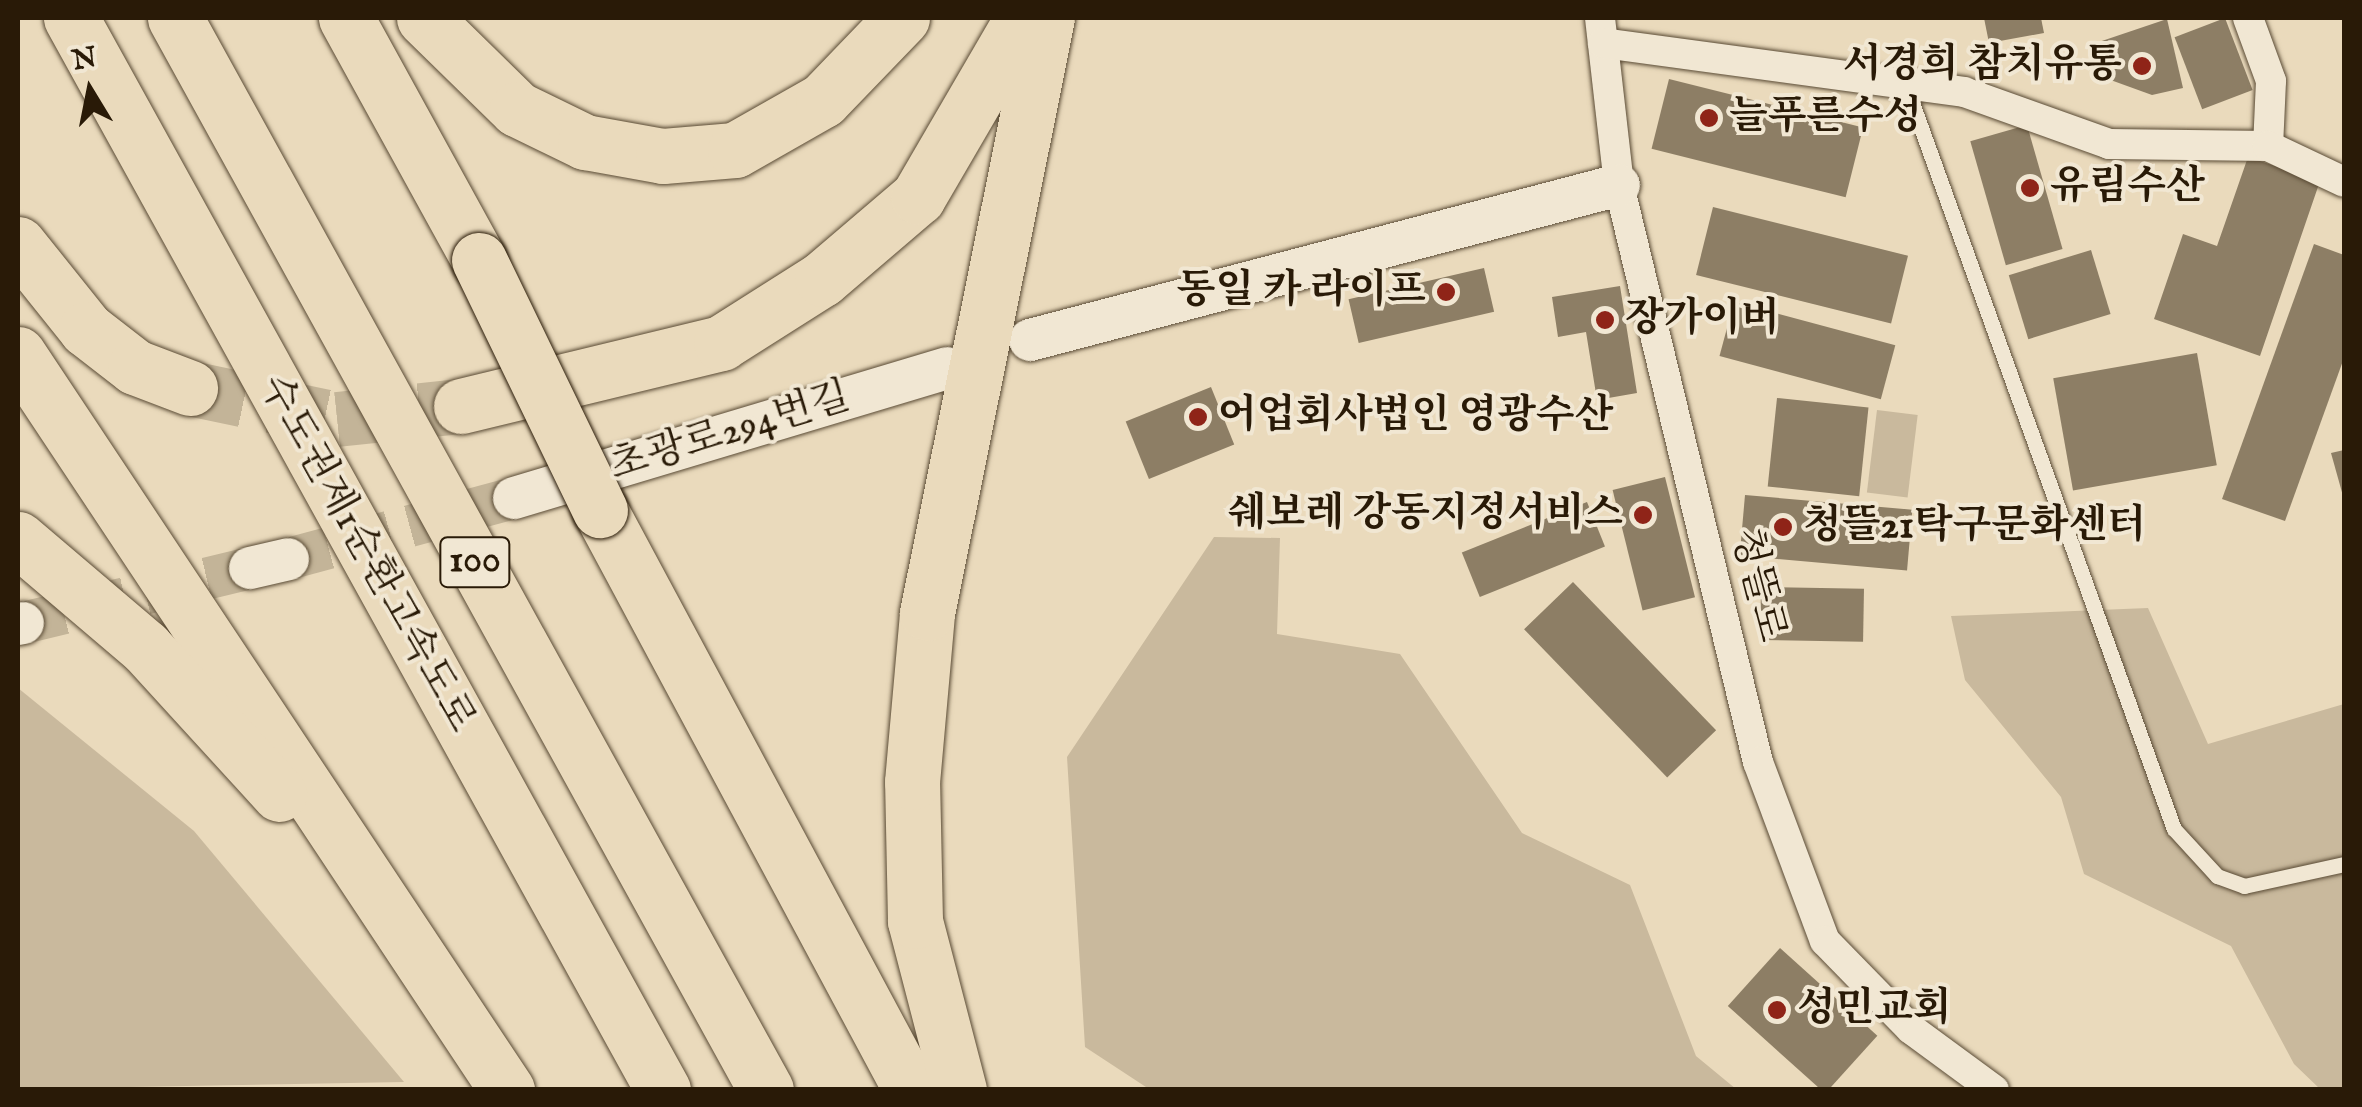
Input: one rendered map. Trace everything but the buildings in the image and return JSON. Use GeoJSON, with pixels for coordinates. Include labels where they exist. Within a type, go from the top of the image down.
{"type":"FeatureCollection","features":[{"type":"Feature","properties":{"kind":"highway","name":"수도권제1순환고속도로"},"geometry":{"type":"LineString","coordinates":[[71,18],[663,1090]]}},
{"type":"Feature","properties":{"kind":"highway"},"geometry":{"type":"LineString","coordinates":[[346,18],[478,260],[600,510],[912,1090]]}},
{"type":"Feature","properties":{"kind":"highway"},"geometry":{"type":"LineString","coordinates":[[424,18],[517,108],[585,142],[663,156],[735,150],[823,100],[902,18]]}},
{"type":"Feature","properties":{"kind":"highway"},"geometry":{"type":"LineString","coordinates":[[461,406],[721,343],[822,279],[918,197],[1022,18]]}},
{"type":"Feature","properties":{"kind":"highway"},"geometry":{"type":"LineString","coordinates":[[959,1090],[916,920],[912,782],[927,613],[1047,18]]}},
{"type":"Feature","properties":{"kind":"highway","name":"100"},"geometry":{"type":"LineString","coordinates":[[180,26],[766,1090]]}},
{"type":"Feature","properties":{"kind":"highway"},"geometry":{"type":"LineString","coordinates":[[18,244],[86,329],[135,367],[190,388]]}},
{"type":"Feature","properties":{"kind":"highway"},"geometry":{"type":"LineString","coordinates":[[18,354],[366,888],[507,1090]]}},
{"type":"Feature","properties":{"kind":"highway"},"geometry":{"type":"LineString","coordinates":[[18,539],[145,647],[366,888]]}},
{"type":"Feature","properties":{"kind":"street"},"geometry":{"type":"LineString","coordinates":[[2248,18],[2270,80],[2268,146]]}},
{"type":"Feature","properties":{"kind":"street"},"geometry":{"type":"LineString","coordinates":[[1602,30],[1906,86],[1964,92],[2109,144],[2268,146],[2344,182]]}},
{"type":"Feature","properties":{"kind":"street","name":"청뜰로"},"geometry":{"type":"LineString","coordinates":[[1602,30],[1618,184],[1758,762],[1824,941],[1910,1029],[1994,1090]]}},
{"type":"Feature","properties":{"kind":"street"},"geometry":{"type":"LineString","coordinates":[[1030,340],[1618,184]]}},
{"type":"Feature","properties":{"kind":"street","name":"초광로294번길"},"geometry":{"type":"LineString","coordinates":[[514,498],[946,368]]}},
{"type":"Feature","properties":{"kind":"lane"},"geometry":{"type":"LineString","coordinates":[[1906,86],[2174,830],[2204,866],[2244,886],[2344,864]]}},
{"type":"Feature","properties":{"kind":"shaded area"},"geometry":{"type":"Polygon","coordinates":[[[1877,410],[1918,415],[1908,497],[1867,492],[1877,410]]]}},
{"type":"Feature","properties":{"kind":"shaded area"},"geometry":{"type":"Polygon","coordinates":[[[1214,537],[1280,538],[1277,634],[1400,654],[1522,833],[1630,885],[1696,1056],[1736,1089],[1149,1089],[1085,1047],[1067,757],[1214,537]]]}},
{"type":"Feature","properties":{"kind":"shaded area"},"geometry":{"type":"Polygon","coordinates":[[[2148,608],[2208,744],[2344,704],[2344,1089],[2320,1089],[2294,1064],[2231,946],[2084,874],[2061,797],[1965,680],[1951,616],[2148,608]]]}},
{"type":"Feature","properties":{"kind":"shaded area"},"geometry":{"type":"Polygon","coordinates":[[[18,688],[194,831],[404,1082],[18,1089],[18,688]]]}},
{"type":"Feature","properties":{"kind":"tunnel"},"geometry":{"type":"LineString","coordinates":[[190,388],[337,419],[461,406]]}},
{"type":"Feature","properties":{"kind":"tunnel"},"geometry":{"type":"LineString","coordinates":[[288,559],[514,498]]}},
{"type":"Feature","properties":{"kind":"tunnel"},"geometry":{"type":"LineString","coordinates":[[23,623],[250,568]]}},
{"type":"Feature","properties":{"kind":"place","name":"서경희 참치유통"},"geometry":{"type":"Point","coordinates":[2142,66]}},
{"type":"Feature","properties":{"kind":"place","name":"늘푸른수성"},"geometry":{"type":"Point","coordinates":[1709,118]}},
{"type":"Feature","properties":{"kind":"place","name":"유림수산"},"geometry":{"type":"Point","coordinates":[2030,188]}},
{"type":"Feature","properties":{"kind":"place","name":"동일 카 라이프"},"geometry":{"type":"Point","coordinates":[1446,292]}},
{"type":"Feature","properties":{"kind":"place","name":"장가이버"},"geometry":{"type":"Point","coordinates":[1605,320]}},
{"type":"Feature","properties":{"kind":"place","name":"어업회사법인 영광수산"},"geometry":{"type":"Point","coordinates":[1198,417]}},
{"type":"Feature","properties":{"kind":"place","name":"쉐보레 강동지정서비스"},"geometry":{"type":"Point","coordinates":[1643,515]}},
{"type":"Feature","properties":{"kind":"place","name":"청뜰21탁구문화센터"},"geometry":{"type":"Point","coordinates":[1783,527]}},
{"type":"Feature","properties":{"kind":"place","name":"성민교회"},"geometry":{"type":"Point","coordinates":[1777,1010]}}]}
